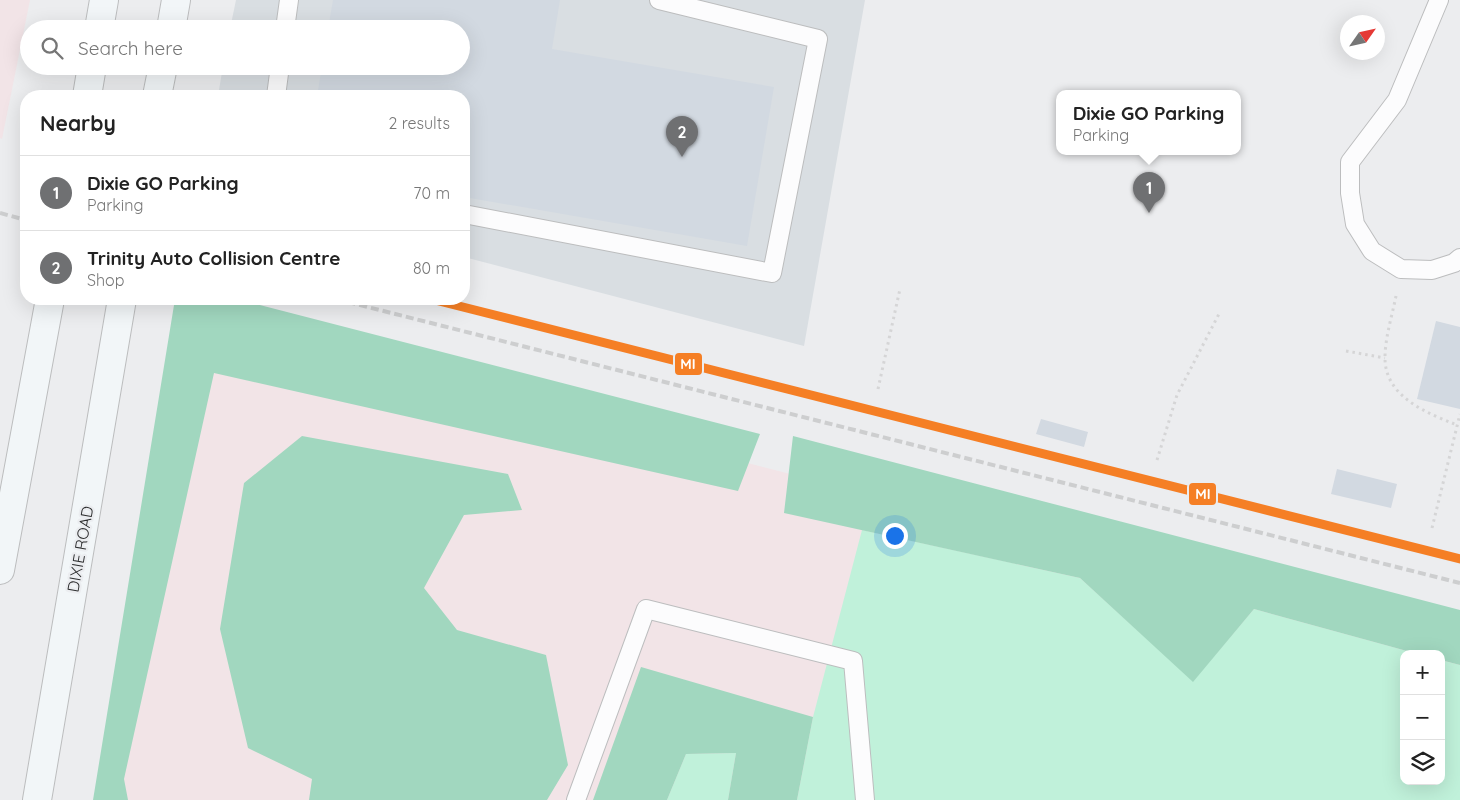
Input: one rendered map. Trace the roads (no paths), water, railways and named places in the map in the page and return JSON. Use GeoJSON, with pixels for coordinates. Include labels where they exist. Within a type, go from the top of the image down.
{"type":"FeatureCollection","features":[{"type":"Feature","properties":{"kind":"main road"},"geometry":{"type":"LineString","coordinates":[[101,20],[104,0]]}},
{"type":"Feature","properties":{"kind":"main road"},"geometry":{"type":"LineString","coordinates":[[172,20],[176,0]]}},
{"type":"Feature","properties":{"kind":"main road"},"geometry":{"type":"LineString","coordinates":[[88,90],[90,75]]}},
{"type":"Feature","properties":{"kind":"main road"},"geometry":{"type":"LineString","coordinates":[[158,90],[161,75]]}},
{"type":"Feature","properties":{"kind":"main road"},"geometry":{"type":"LineString","coordinates":[[0,570],[49,305]]}},
{"type":"Feature","properties":{"kind":"main road","name":"DIXIE ROAD"},"geometry":{"type":"LineString","coordinates":[[37,800],[121,305]]}},
{"type":"Feature","properties":{"kind":"lane"},"geometry":{"type":"LineString","coordinates":[[286,20],[289,0]]}},
{"type":"Feature","properties":{"kind":"lane"},"geometry":{"type":"LineString","coordinates":[[470,215],[772,274],[818,39],[658,0]]}},
{"type":"Feature","properties":{"kind":"lane"},"geometry":{"type":"LineString","coordinates":[[1439,0],[1397,100],[1350,162],[1350,193],[1355,224],[1372,251],[1401,269],[1432,270],[1454,263],[1460,258]]}},
{"type":"Feature","properties":{"kind":"lane"},"geometry":{"type":"LineString","coordinates":[[277,90],[279,75]]}},
{"type":"Feature","properties":{"kind":"lane"},"geometry":{"type":"LineString","coordinates":[[576,800],[646,609],[853,661],[865,800]]}},
{"type":"Feature","properties":{"kind":"railway"},"geometry":{"type":"LineString","coordinates":[[0,213],[20,218]]}},
{"type":"Feature","properties":{"kind":"railway"},"geometry":{"type":"LineString","coordinates":[[360,305],[1460,583]]}},
{"type":"Feature","properties":{"kind":"place","name":"Trinity Auto Collision Centre"},"geometry":{"type":"Point","coordinates":[682,157]}},
{"type":"Feature","properties":{"kind":"place","name":"Dixie GO Parking"},"geometry":{"type":"Point","coordinates":[1149,213]}}]}
